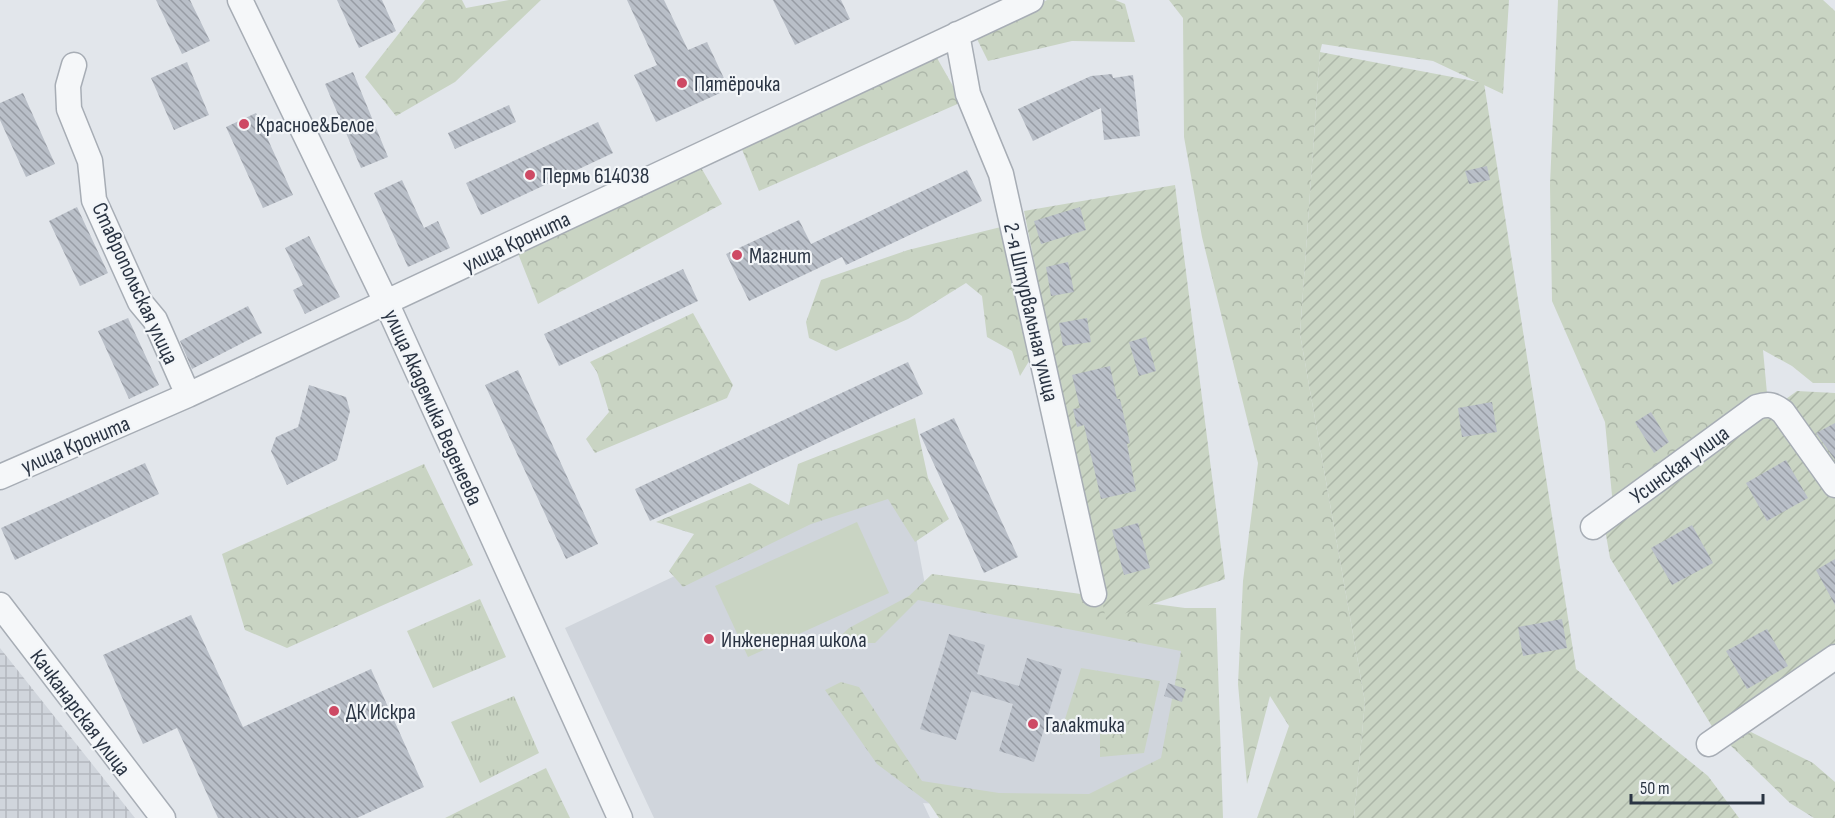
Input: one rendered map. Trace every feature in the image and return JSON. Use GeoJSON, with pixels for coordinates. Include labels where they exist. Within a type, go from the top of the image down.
{"type":"FeatureCollection","features":[{"type":"Feature","properties":{"kind":"street","name":"улица Академика Веденеева"},"geometry":{"type":"LineString","coordinates":[[240,0],[386,302],[620,818]]}},
{"type":"Feature","properties":{"kind":"street","name":"улица Кронита"},"geometry":{"type":"LineString","coordinates":[[0,477],[188,395],[1031,0]]}},
{"type":"Feature","properties":{"kind":"street","name":"2-я Штурвальная улица"},"geometry":{"type":"LineString","coordinates":[[957,34],[968,94],[1001,174],[1094,594]]}},
{"type":"Feature","properties":{"kind":"street","name":"Ставропольская улица"},"geometry":{"type":"LineString","coordinates":[[74,65],[68,86],[69,109],[90,161],[94,200],[140,302],[154,320],[188,395]]}},
{"type":"Feature","properties":{"kind":"street","name":"Усинская улица"},"geometry":{"type":"LineString","coordinates":[[1593,527],[1757,407],[1766,404],[1774,405],[1783,412],[1835,485]]}},
{"type":"Feature","properties":{"kind":"street","name":"Качканарская улица"},"geometry":{"type":"LineString","coordinates":[[0,606],[163,818]]}},
{"type":"Feature","properties":{"kind":"street"},"geometry":{"type":"LineString","coordinates":[[1709,744],[1835,657]]}},
{"type":"Feature","properties":{"kind":"shaded area"},"geometry":{"type":"Polygon","coordinates":[[[886,476],[915,531],[928,601],[1197,636],[1212,818],[1125,818],[923,803],[930,818],[654,818],[565,628],[886,476]]]}},
{"type":"Feature","properties":{"kind":"shaded area"},"geometry":{"type":"Polygon","coordinates":[[[0,648],[135,818],[0,818],[0,648]]]}},
{"type":"Feature","properties":{"kind":"green space"},"geometry":{"type":"Polygon","coordinates":[[[425,0],[462,0],[466,8],[509,0],[541,0],[455,82],[396,116],[365,77],[425,0]]]}},
{"type":"Feature","properties":{"kind":"green space"},"geometry":{"type":"Polygon","coordinates":[[[1047,0],[1115,0],[1125,4],[1135,42],[1072,41],[988,61],[976,37],[1047,0]]]}},
{"type":"Feature","properties":{"kind":"green space"},"geometry":{"type":"Polygon","coordinates":[[[1169,0],[1509,0],[1503,94],[1433,61],[1322,44],[1320,52],[1300,334],[1365,702],[1354,818],[1257,818],[1289,726],[1270,696],[1247,784],[1238,684],[1243,581],[1258,463],[1202,237],[1184,137],[1183,18],[1169,0]]]}},
{"type":"Feature","properties":{"kind":"green space"},"geometry":{"type":"Polygon","coordinates":[[[1558,0],[1823,0],[1835,11],[1835,383],[1813,383],[1792,366],[1763,350],[1768,404],[1613,506],[1605,422],[1552,301],[1550,185],[1558,0]]]}},
{"type":"Feature","properties":{"kind":"green space"},"geometry":{"type":"Polygon","coordinates":[[[1320,52],[1484,83],[1576,669],[1708,776],[1739,818],[1354,818],[1365,702],[1300,334],[1320,52]]]}},
{"type":"Feature","properties":{"kind":"green space"},"geometry":{"type":"Polygon","coordinates":[[[937,58],[962,102],[759,191],[741,147],[937,58]]]}},
{"type":"Feature","properties":{"kind":"green space"},"geometry":{"type":"Polygon","coordinates":[[[699,164],[722,204],[538,304],[517,251],[699,164]]]}},
{"type":"Feature","properties":{"kind":"green space"},"geometry":{"type":"Polygon","coordinates":[[[1175,185],[1225,579],[1106,620],[1024,211],[1175,185]]]}},
{"type":"Feature","properties":{"kind":"green space"},"geometry":{"type":"Polygon","coordinates":[[[1021,222],[1037,348],[1020,376],[1012,351],[987,337],[982,296],[966,283],[908,319],[836,351],[809,338],[806,322],[821,280],[908,250],[1021,222]]]}},
{"type":"Feature","properties":{"kind":"green space"},"geometry":{"type":"Polygon","coordinates":[[[693,313],[733,385],[727,398],[595,453],[586,439],[609,412],[597,372],[590,362],[693,313]]]}},
{"type":"Feature","properties":{"kind":"green space"},"geometry":{"type":"Polygon","coordinates":[[[1797,391],[1835,393],[1835,650],[1716,733],[1610,558],[1605,529],[1797,391]]]}},
{"type":"Feature","properties":{"kind":"green space"},"geometry":{"type":"Polygon","coordinates":[[[915,418],[928,478],[949,519],[915,542],[888,499],[811,524],[683,587],[669,571],[694,534],[656,522],[750,483],[789,505],[798,464],[915,418]]]}},
{"type":"Feature","properties":{"kind":"green space"},"geometry":{"type":"Polygon","coordinates":[[[424,464],[473,565],[287,648],[245,630],[222,554],[424,464]]]}},
{"type":"Feature","properties":{"kind":"green space"},"geometry":{"type":"Polygon","coordinates":[[[857,522],[889,593],[748,657],[715,586],[857,522]]]}},
{"type":"Feature","properties":{"kind":"green space"},"geometry":{"type":"Polygon","coordinates":[[[932,574],[1185,608],[1216,608],[1223,818],[939,818],[929,803],[877,764],[825,690],[841,682],[859,687],[922,781],[999,793],[1089,794],[1161,758],[1181,651],[918,600],[875,643],[833,643],[849,628],[909,596],[932,574]]]}},
{"type":"Feature","properties":{"kind":"green space"},"geometry":{"type":"Polygon","coordinates":[[[480,599],[506,657],[433,688],[407,631],[480,599]]]}},
{"type":"Feature","properties":{"kind":"green space"},"geometry":{"type":"Polygon","coordinates":[[[1081,668],[1160,681],[1144,753],[1100,757],[1100,726],[1060,735],[1081,668]]]}},
{"type":"Feature","properties":{"kind":"green space"},"geometry":{"type":"Polygon","coordinates":[[[514,696],[539,753],[480,783],[451,722],[514,696]]]}},
{"type":"Feature","properties":{"kind":"green space"},"geometry":{"type":"Polygon","coordinates":[[[1751,732],[1813,763],[1835,782],[1835,818],[1814,818],[1790,803],[1728,743],[1751,732]]]}},
{"type":"Feature","properties":{"kind":"green space"},"geometry":{"type":"Polygon","coordinates":[[[546,768],[570,818],[445,818],[546,768]]]}},
{"type":"Feature","properties":{"kind":"building"},"geometry":{"type":"Polygon","coordinates":[[[156,0],[190,0],[210,41],[182,54],[156,0]]]}},
{"type":"Feature","properties":{"kind":"building"},"geometry":{"type":"Polygon","coordinates":[[[337,0],[382,0],[396,31],[359,48],[337,0]]]}},
{"type":"Feature","properties":{"kind":"building"},"geometry":{"type":"Polygon","coordinates":[[[627,0],[664,0],[688,50],[707,42],[729,89],[656,122],[634,75],[657,65],[627,0]]]}},
{"type":"Feature","properties":{"kind":"building"},"geometry":{"type":"Polygon","coordinates":[[[773,0],[841,0],[850,19],[795,45],[773,0]]]}},
{"type":"Feature","properties":{"kind":"building"},"geometry":{"type":"Polygon","coordinates":[[[187,62],[209,115],[174,130],[151,78],[187,62]]]}},
{"type":"Feature","properties":{"kind":"building"},"geometry":{"type":"Polygon","coordinates":[[[353,72],[388,157],[361,168],[325,84],[353,72]]]}},
{"type":"Feature","properties":{"kind":"building"},"geometry":{"type":"Polygon","coordinates":[[[1112,74],[1113,78],[1133,75],[1140,136],[1104,140],[1101,108],[1033,141],[1018,109],[1091,76],[1112,74]]]}},
{"type":"Feature","properties":{"kind":"building"},"geometry":{"type":"Polygon","coordinates":[[[23,93],[55,164],[26,177],[0,120],[0,103],[23,93]]]}},
{"type":"Feature","properties":{"kind":"building"},"geometry":{"type":"Polygon","coordinates":[[[509,105],[516,122],[455,149],[448,133],[509,105]]]}},
{"type":"Feature","properties":{"kind":"building"},"geometry":{"type":"Polygon","coordinates":[[[256,113],[293,195],[263,208],[226,127],[256,113]]]}},
{"type":"Feature","properties":{"kind":"building"},"geometry":{"type":"Polygon","coordinates":[[[598,122],[613,153],[481,215],[466,183],[598,122]]]}},
{"type":"Feature","properties":{"kind":"building"},"geometry":{"type":"Polygon","coordinates":[[[1487,166],[1490,180],[1469,184],[1465,171],[1487,166]]]}},
{"type":"Feature","properties":{"kind":"building"},"geometry":{"type":"Polygon","coordinates":[[[967,170],[982,201],[846,265],[842,257],[749,301],[726,254],[799,220],[811,244],[967,170]]]}},
{"type":"Feature","properties":{"kind":"building"},"geometry":{"type":"Polygon","coordinates":[[[402,180],[424,228],[438,221],[450,248],[408,267],[374,193],[402,180]]]}},
{"type":"Feature","properties":{"kind":"building"},"geometry":{"type":"Polygon","coordinates":[[[77,207],[108,273],[80,286],[49,221],[77,207]]]}},
{"type":"Feature","properties":{"kind":"building"},"geometry":{"type":"Polygon","coordinates":[[[1080,207],[1086,230],[1041,244],[1034,221],[1080,207]]]}},
{"type":"Feature","properties":{"kind":"building"},"geometry":{"type":"Polygon","coordinates":[[[309,236],[340,297],[305,314],[293,290],[303,285],[285,248],[309,236]]]}},
{"type":"Feature","properties":{"kind":"building"},"geometry":{"type":"Polygon","coordinates":[[[1068,262],[1074,292],[1051,296],[1046,267],[1068,262]]]}},
{"type":"Feature","properties":{"kind":"building"},"geometry":{"type":"Polygon","coordinates":[[[683,269],[698,301],[559,366],[544,334],[683,269]]]}},
{"type":"Feature","properties":{"kind":"building"},"geometry":{"type":"Polygon","coordinates":[[[248,306],[262,333],[192,369],[180,341],[248,306]]]}},
{"type":"Feature","properties":{"kind":"building"},"geometry":{"type":"Polygon","coordinates":[[[128,318],[159,385],[129,399],[98,331],[128,318]]]}},
{"type":"Feature","properties":{"kind":"building"},"geometry":{"type":"Polygon","coordinates":[[[1087,318],[1091,342],[1063,346],[1059,323],[1087,318]]]}},
{"type":"Feature","properties":{"kind":"building"},"geometry":{"type":"Polygon","coordinates":[[[1146,337],[1156,371],[1139,376],[1129,342],[1146,337]]]}},
{"type":"Feature","properties":{"kind":"building"},"geometry":{"type":"Polygon","coordinates":[[[908,362],[923,394],[650,521],[635,489],[908,362]]]}},
{"type":"Feature","properties":{"kind":"building"},"geometry":{"type":"Polygon","coordinates":[[[1110,366],[1130,443],[1127,444],[1136,491],[1101,499],[1084,425],[1077,427],[1073,409],[1080,408],[1072,375],[1110,366]]]}},
{"type":"Feature","properties":{"kind":"building"},"geometry":{"type":"Polygon","coordinates":[[[518,370],[598,544],[566,559],[485,385],[518,370]]]}},
{"type":"Feature","properties":{"kind":"building"},"geometry":{"type":"Polygon","coordinates":[[[309,385],[346,397],[350,411],[337,460],[287,485],[271,451],[276,437],[298,427],[309,385]]]}},
{"type":"Feature","properties":{"kind":"building"},"geometry":{"type":"Polygon","coordinates":[[[1492,402],[1497,432],[1462,437],[1458,408],[1492,402]]]}},
{"type":"Feature","properties":{"kind":"building"},"geometry":{"type":"Polygon","coordinates":[[[1651,412],[1669,442],[1654,453],[1635,422],[1651,412]]]}},
{"type":"Feature","properties":{"kind":"building"},"geometry":{"type":"Polygon","coordinates":[[[954,418],[1018,557],[984,573],[920,434],[954,418]]]}},
{"type":"Feature","properties":{"kind":"building"},"geometry":{"type":"Polygon","coordinates":[[[1835,423],[1835,460],[1816,433],[1835,423]]]}},
{"type":"Feature","properties":{"kind":"building"},"geometry":{"type":"Polygon","coordinates":[[[1786,460],[1808,498],[1767,521],[1746,483],[1786,460]]]}},
{"type":"Feature","properties":{"kind":"building"},"geometry":{"type":"Polygon","coordinates":[[[145,463],[159,494],[15,560],[1,528],[145,463]]]}},
{"type":"Feature","properties":{"kind":"building"},"geometry":{"type":"Polygon","coordinates":[[[1138,523],[1150,568],[1124,575],[1112,530],[1138,523]]]}},
{"type":"Feature","properties":{"kind":"building"},"geometry":{"type":"Polygon","coordinates":[[[1692,525],[1713,563],[1672,585],[1651,548],[1692,525]]]}},
{"type":"Feature","properties":{"kind":"building"},"geometry":{"type":"Polygon","coordinates":[[[1835,559],[1835,605],[1816,570],[1835,559]]]}},
{"type":"Feature","properties":{"kind":"building","name":"ДК Искра"},"geometry":{"type":"Polygon","coordinates":[[[191,615],[243,727],[371,669],[424,787],[357,818],[218,818],[177,728],[143,744],[103,655],[191,615]]]}},
{"type":"Feature","properties":{"kind":"building"},"geometry":{"type":"Polygon","coordinates":[[[1562,619],[1567,648],[1523,656],[1518,627],[1562,619]]]}},
{"type":"Feature","properties":{"kind":"building"},"geometry":{"type":"Polygon","coordinates":[[[1767,629],[1788,666],[1747,689],[1726,651],[1767,629]]]}},
{"type":"Feature","properties":{"kind":"building"},"geometry":{"type":"Polygon","coordinates":[[[949,634],[985,645],[977,674],[1019,686],[1027,658],[1062,669],[1034,762],[999,751],[1013,704],[971,691],[956,740],[920,729],[949,634]]]}},
{"type":"Feature","properties":{"kind":"building"},"geometry":{"type":"Polygon","coordinates":[[[1168,683],[1186,689],[1182,702],[1164,696],[1168,683]]]}},
{"type":"Feature","properties":{"kind":"place","name":"Пятёрочка"},"geometry":{"type":"Point","coordinates":[682,83]}},
{"type":"Feature","properties":{"kind":"place","name":"Красное&Белое"},"geometry":{"type":"Point","coordinates":[244,124]}},
{"type":"Feature","properties":{"kind":"place","name":"Пермь 614038"},"geometry":{"type":"Point","coordinates":[530,175]}},
{"type":"Feature","properties":{"kind":"place","name":"Магнит"},"geometry":{"type":"Point","coordinates":[737,255]}},
{"type":"Feature","properties":{"kind":"place","name":"Инженерная школа"},"geometry":{"type":"Point","coordinates":[709,639]}},
{"type":"Feature","properties":{"kind":"place","name":"ДК Искра"},"geometry":{"type":"Point","coordinates":[334,711]}},
{"type":"Feature","properties":{"kind":"place","name":"Галактика"},"geometry":{"type":"Point","coordinates":[1033,724]}}]}
